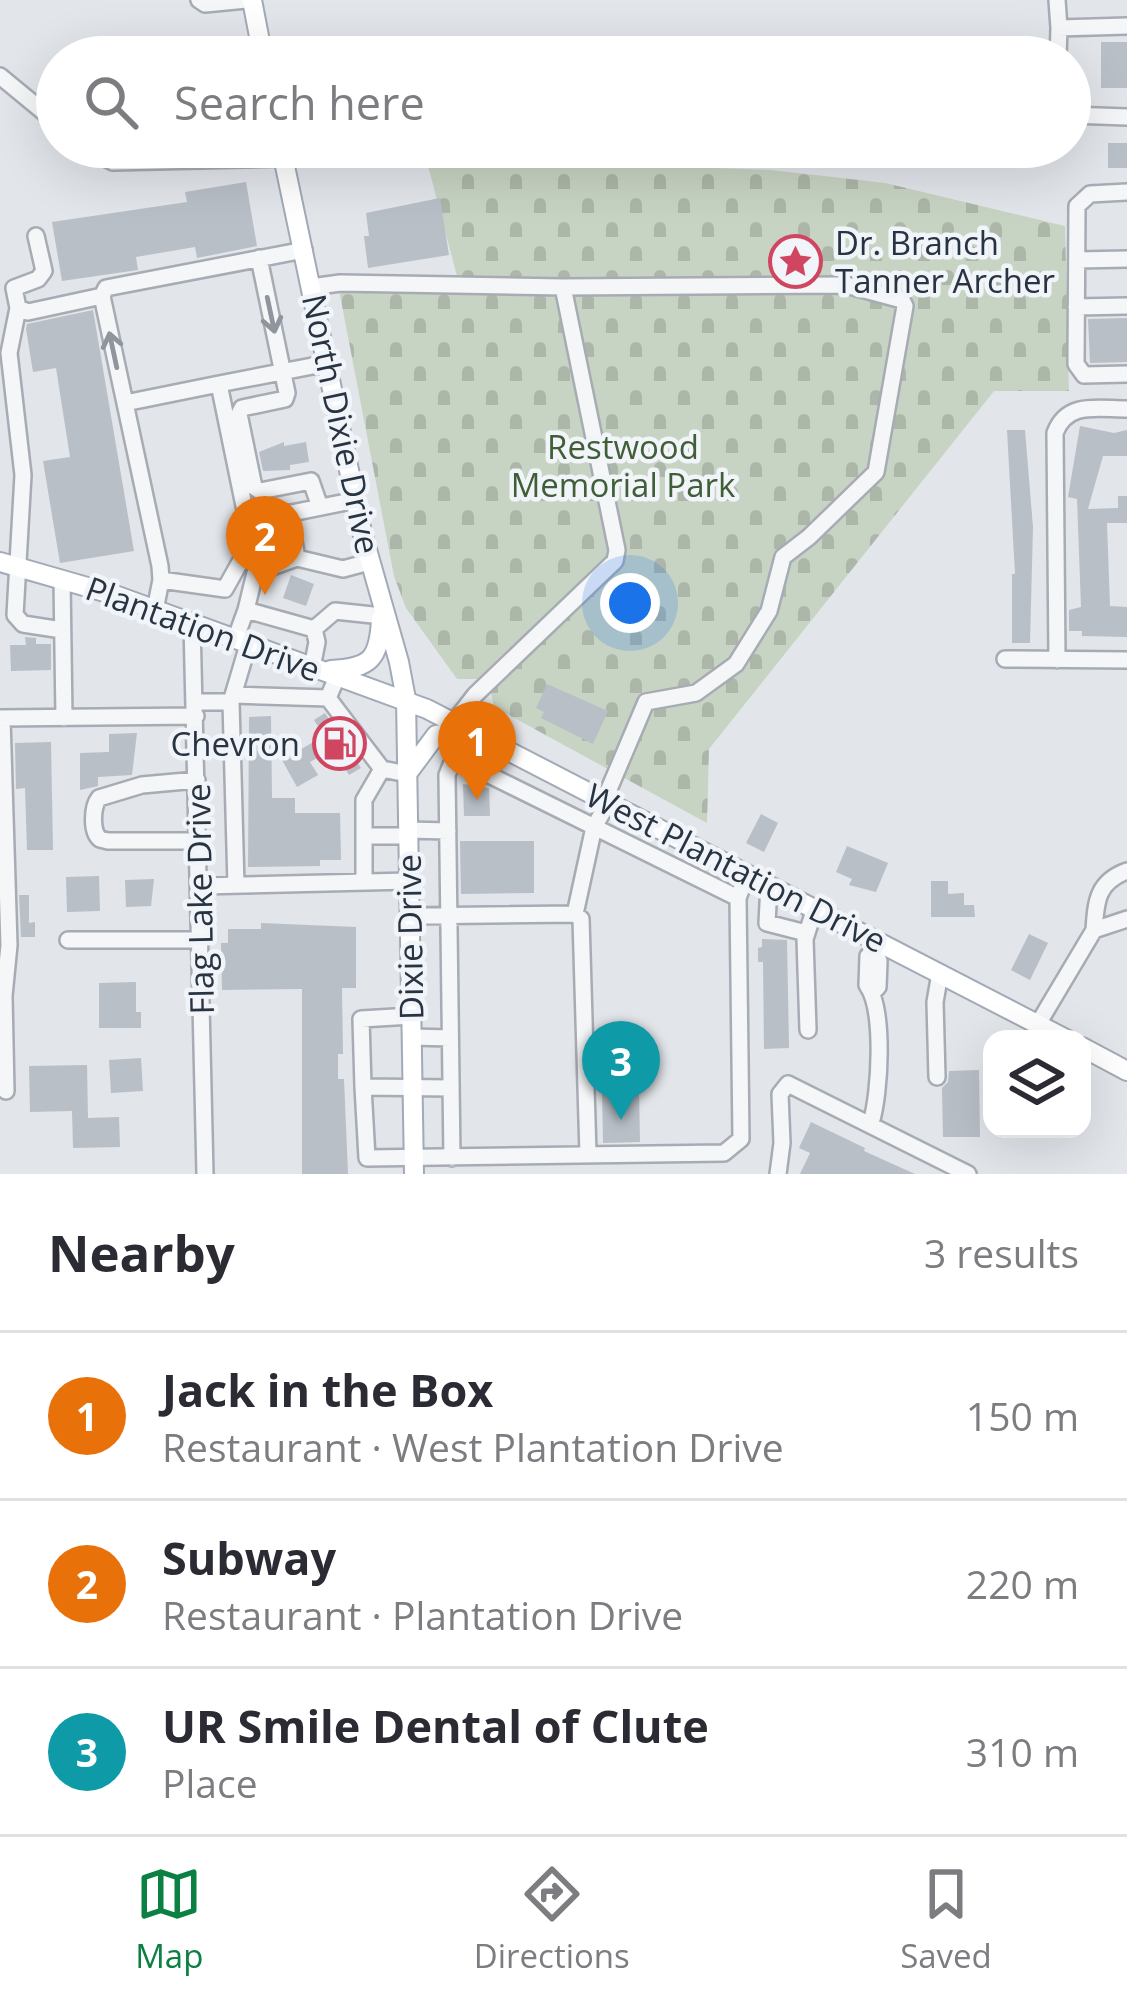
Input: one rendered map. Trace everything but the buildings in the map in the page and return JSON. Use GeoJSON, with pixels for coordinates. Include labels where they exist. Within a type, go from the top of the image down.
{"type":"FeatureCollection","features":[{"type":"Feature","properties":{"kind":"main road"},"geometry":{"type":"LineString","coordinates":[[249,0],[258,36]]}},
{"type":"Feature","properties":{"kind":"main road","name":"North Dixie Drive"},"geometry":{"type":"LineString","coordinates":[[285,168],[369,562],[406,699]]}},
{"type":"Feature","properties":{"kind":"main road","name":"Plantation Drive"},"geometry":{"type":"LineString","coordinates":[[8,564],[155,610],[406,699]]}},
{"type":"Feature","properties":{"kind":"main road"},"geometry":{"type":"LineString","coordinates":[[323,672],[354,669],[369,662],[380,645],[382,612]]}},
{"type":"Feature","properties":{"kind":"main road","name":"West Plantation Drive"},"geometry":{"type":"LineString","coordinates":[[406,699],[815,908],[876,946],[940,973],[1049,1030]]}},
{"type":"Feature","properties":{"kind":"main road","name":"Dixie Drive"},"geometry":{"type":"LineString","coordinates":[[406,699],[414,1166]]}},
{"type":"Feature","properties":{"kind":"main road"},"geometry":{"type":"LineString","coordinates":[[407,773],[436,735],[465,728]]}},
{"type":"Feature","properties":{"kind":"main road"},"geometry":{"type":"LineString","coordinates":[[1091,1052],[1127,1071]]}},
{"type":"Feature","properties":{"kind":"street"},"geometry":{"type":"LineString","coordinates":[[199,0],[205,4],[249,0]]}},
{"type":"Feature","properties":{"kind":"street"},"geometry":{"type":"LineString","coordinates":[[1057,0],[1059,36]]}},
{"type":"Feature","properties":{"kind":"street"},"geometry":{"type":"LineString","coordinates":[[1059,28],[1127,26]]}},
{"type":"Feature","properties":{"kind":"street"},"geometry":{"type":"LineString","coordinates":[[0,76],[36,106]]}},
{"type":"Feature","properties":{"kind":"street"},"geometry":{"type":"LineString","coordinates":[[1091,116],[1127,117]]}},
{"type":"Feature","properties":{"kind":"street"},"geometry":{"type":"LineString","coordinates":[[1127,192],[1090,194],[1077,206],[1076,307],[1078,371],[1084,375],[1127,374]]}},
{"type":"Feature","properties":{"kind":"street"},"geometry":{"type":"LineString","coordinates":[[36,236],[44,271],[38,279],[14,288],[18,308],[10,353],[23,475],[22,535],[8,564],[18,620],[62,630]]}},
{"type":"Feature","properties":{"kind":"street"},"geometry":{"type":"LineString","coordinates":[[155,610],[161,580],[102,296],[106,288],[304,250]]}},
{"type":"Feature","properties":{"kind":"street"},"geometry":{"type":"LineString","coordinates":[[225,589],[249,546],[234,422],[242,408],[285,399],[259,258]]}},
{"type":"Feature","properties":{"kind":"street"},"geometry":{"type":"LineString","coordinates":[[1077,260],[1127,259]]}},
{"type":"Feature","properties":{"kind":"street"},"geometry":{"type":"LineString","coordinates":[[311,287],[340,283],[847,285],[902,300],[905,306],[876,472],[783,557],[769,611],[736,664],[696,693],[646,702],[594,827],[574,914]]}},
{"type":"Feature","properties":{"kind":"street"},"geometry":{"type":"LineString","coordinates":[[463,763],[465,728],[475,695],[614,561],[617,550],[563,287]]}},
{"type":"Feature","properties":{"kind":"street"},"geometry":{"type":"LineString","coordinates":[[18,308],[28,312],[102,296]]}},
{"type":"Feature","properties":{"kind":"street"},"geometry":{"type":"LineString","coordinates":[[1076,307],[1127,306]]}},
{"type":"Feature","properties":{"kind":"street"},"geometry":{"type":"LineString","coordinates":[[124,404],[328,363]]}},
{"type":"Feature","properties":{"kind":"street"},"geometry":{"type":"LineString","coordinates":[[219,384],[254,487],[260,491],[311,481],[320,507]]}},
{"type":"Feature","properties":{"kind":"street"},"geometry":{"type":"LineString","coordinates":[[1057,660],[1054,433],[1061,417],[1073,410],[1127,409]]}},
{"type":"Feature","properties":{"kind":"street"},"geometry":{"type":"LineString","coordinates":[[247,522],[356,500]]}},
{"type":"Feature","properties":{"kind":"street"},"geometry":{"type":"LineString","coordinates":[[289,514],[297,558]]}},
{"type":"Feature","properties":{"kind":"street"},"geometry":{"type":"LineString","coordinates":[[236,885],[232,698],[255,573],[297,558],[344,568],[369,562]]}},
{"type":"Feature","properties":{"kind":"street"},"geometry":{"type":"LineString","coordinates":[[62,580],[64,718]]}},
{"type":"Feature","properties":{"kind":"street"},"geometry":{"type":"LineString","coordinates":[[161,580],[225,589],[246,606],[314,629]]}},
{"type":"Feature","properties":{"kind":"street"},"geometry":{"type":"LineString","coordinates":[[314,629],[335,611],[382,612]]}},
{"type":"Feature","properties":{"kind":"street","name":"Flag Lake Drive"},"geometry":{"type":"LineString","coordinates":[[192,625],[205,1174]]}},
{"type":"Feature","properties":{"kind":"street"},"geometry":{"type":"LineString","coordinates":[[314,629],[328,698],[382,770],[407,773]]}},
{"type":"Feature","properties":{"kind":"street"},"geometry":{"type":"LineString","coordinates":[[1005,659],[1127,660]]}},
{"type":"Feature","properties":{"kind":"street"},"geometry":{"type":"LineString","coordinates":[[6,1091],[4,995],[9,945],[1,718],[196,709],[232,698],[328,698]]}},
{"type":"Feature","properties":{"kind":"street"},"geometry":{"type":"LineString","coordinates":[[483,772],[497,745]]}},
{"type":"Feature","properties":{"kind":"street"},"geometry":{"type":"LineString","coordinates":[[452,1158],[447,775],[452,765],[463,763],[483,772],[738,898]]}},
{"type":"Feature","properties":{"kind":"street"},"geometry":{"type":"LineString","coordinates":[[364,882],[364,800],[382,770]]}},
{"type":"Feature","properties":{"kind":"street"},"geometry":{"type":"LineString","coordinates":[[197,780],[142,785],[99,798],[95,832],[109,841],[199,841]]}},
{"type":"Feature","properties":{"kind":"street"},"geometry":{"type":"LineString","coordinates":[[364,836],[448,831]]}},
{"type":"Feature","properties":{"kind":"street"},"geometry":{"type":"LineString","coordinates":[[1038,1024],[1094,930],[1096,899],[1107,880],[1127,871]]}},
{"type":"Feature","properties":{"kind":"street"},"geometry":{"type":"LineString","coordinates":[[412,1016],[361,1019],[367,1158],[414,1166],[452,1158],[724,1153],[741,1139],[738,898],[746,874]]}},
{"type":"Feature","properties":{"kind":"street"},"geometry":{"type":"LineString","coordinates":[[200,886],[410,881]]}},
{"type":"Feature","properties":{"kind":"street"},"geometry":{"type":"LineString","coordinates":[[770,885],[767,922],[806,933]]}},
{"type":"Feature","properties":{"kind":"street"},"geometry":{"type":"LineString","coordinates":[[808,1030],[806,933],[815,908]]}},
{"type":"Feature","properties":{"kind":"street"},"geometry":{"type":"LineString","coordinates":[[410,916],[574,914],[581,920],[588,1154]]}},
{"type":"Feature","properties":{"kind":"street"},"geometry":{"type":"LineString","coordinates":[[1094,930],[1127,920]]}},
{"type":"Feature","properties":{"kind":"street"},"geometry":{"type":"LineString","coordinates":[[68,940],[201,940]]}},
{"type":"Feature","properties":{"kind":"street"},"geometry":{"type":"LineString","coordinates":[[871,1123],[878,1081],[872,992],[878,987],[876,946]]}},
{"type":"Feature","properties":{"kind":"street"},"geometry":{"type":"LineString","coordinates":[[937,1077],[935,1002],[940,973]]}},
{"type":"Feature","properties":{"kind":"street"},"geometry":{"type":"LineString","coordinates":[[412,1037],[450,1038]]}},
{"type":"Feature","properties":{"kind":"street"},"geometry":{"type":"LineString","coordinates":[[778,1174],[782,1087],[794,1086],[968,1174]]}},
{"type":"Feature","properties":{"kind":"street"},"geometry":{"type":"LineString","coordinates":[[363,1087],[451,1088]]}},
{"type":"Feature","properties":{"kind":"green space","name":"Restwood Memorial Park"},"geometry":{"type":"Polygon","coordinates":[[[429,168],[714,168],[885,183],[1065,226],[1069,391],[994,391],[709,749],[707,823],[494,707],[491,693],[477,679],[457,679],[406,608],[394,576],[339,290],[459,284],[429,168]]]}},
{"type":"Feature","properties":{"kind":"place","name":"Dr. Branch Tanner Archer"},"geometry":{"type":"Point","coordinates":[796,262]}},
{"type":"Feature","properties":{"kind":"place","name":"Subway"},"geometry":{"type":"Point","coordinates":[265,595]}},
{"type":"Feature","properties":{"kind":"place","name":"Chevron"},"geometry":{"type":"Point","coordinates":[339,744]}},
{"type":"Feature","properties":{"kind":"place","name":"Jack in the Box"},"geometry":{"type":"Point","coordinates":[477,800]}},
{"type":"Feature","properties":{"kind":"place","name":"UR Smile Dental of Clute"},"geometry":{"type":"Point","coordinates":[621,1120]}}]}
